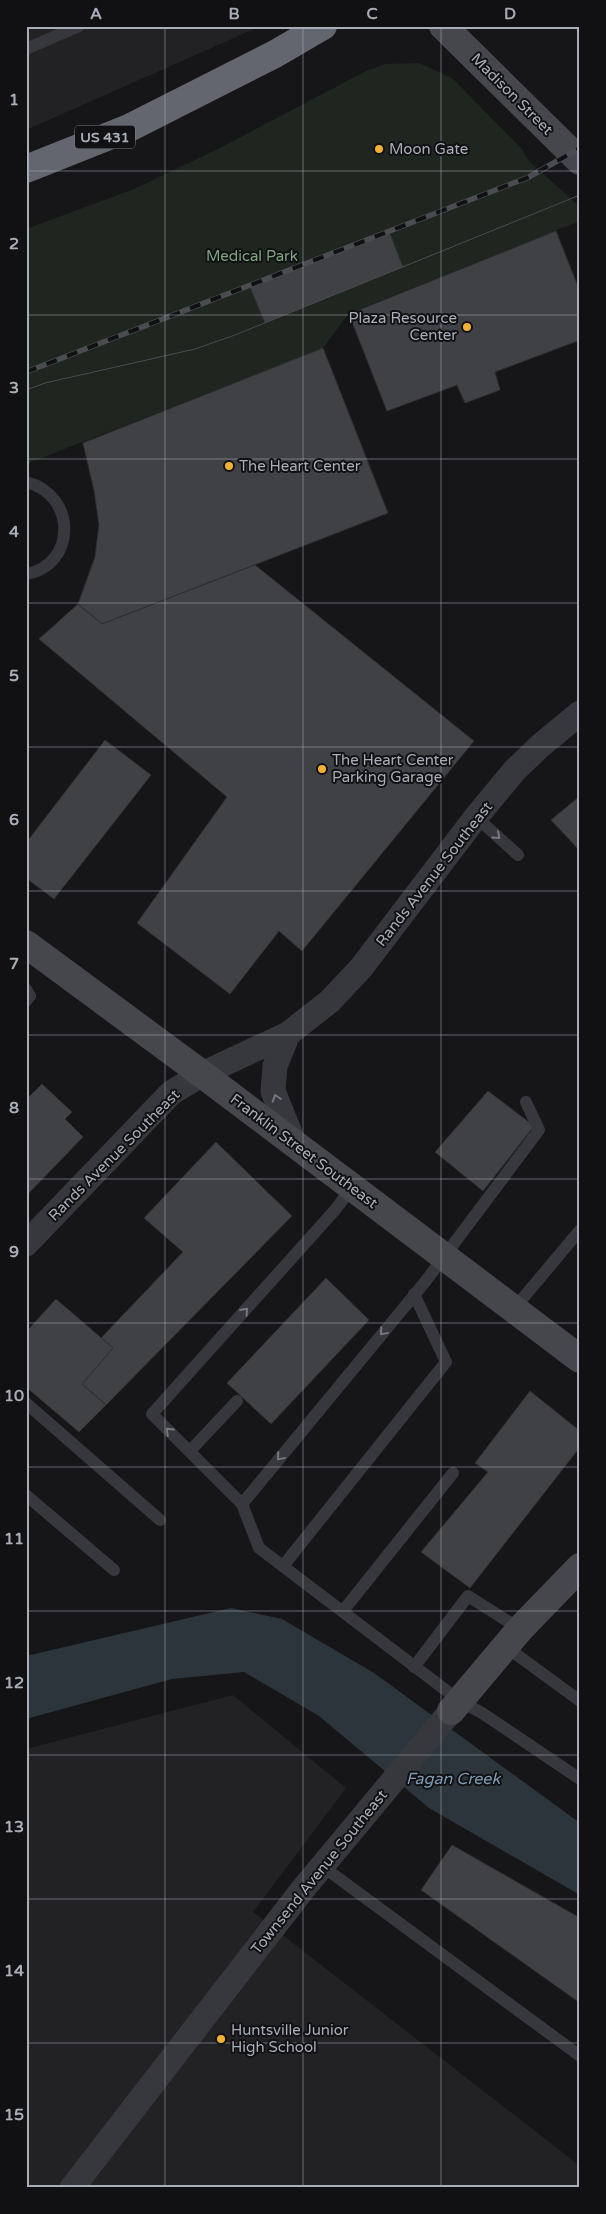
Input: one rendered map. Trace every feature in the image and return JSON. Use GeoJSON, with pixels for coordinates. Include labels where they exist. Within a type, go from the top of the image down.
{"type":"FeatureCollection","features":[{"type":"Feature","properties":{"kind":"highway","name":"US 431"},"geometry":{"type":"LineString","coordinates":[[28,163],[129,128],[275,54],[323,26]]}},
{"type":"Feature","properties":{"kind":"street","name":"Madison Street"},"geometry":{"type":"LineString","coordinates":[[443,26],[580,162]]}},
{"type":"Feature","properties":{"kind":"street","name":"Rands Avenue Southeast"},"geometry":{"type":"LineString","coordinates":[[26,1244],[171,1093],[202,1074],[288,1034],[330,1001],[361,968],[476,817],[515,770],[540,746],[580,713]]}},
{"type":"Feature","properties":{"kind":"street","name":"Franklin Street Southeast"},"geometry":{"type":"LineString","coordinates":[[26,944],[580,1359]]}},
{"type":"Feature","properties":{"kind":"street","name":"Rands Avenue Southeast"},"geometry":{"type":"LineString","coordinates":[[288,1034],[275,1066],[273,1091],[294,1143]]}},
{"type":"Feature","properties":{"kind":"street","name":"Townsend Avenue Southeast"},"geometry":{"type":"LineString","coordinates":[[72,2188],[322,1866],[513,1637],[580,1567]]}},
{"type":"Feature","properties":{"kind":"lane"},"geometry":{"type":"LineString","coordinates":[[26,49],[79,26]]}},
{"type":"Feature","properties":{"kind":"lane"},"geometry":{"type":"LineString","coordinates":[[26,482],[37,485],[51,494],[60,507],[65,522],[64,539],[57,554],[46,565],[26,574]]}},
{"type":"Feature","properties":{"kind":"lane"},"geometry":{"type":"LineString","coordinates":[[476,817],[518,855]]}},
{"type":"Feature","properties":{"kind":"lane"},"geometry":{"type":"LineString","coordinates":[[26,989],[30,996],[26,1002]]}},
{"type":"Feature","properties":{"kind":"lane"},"geometry":{"type":"LineString","coordinates":[[242,1504],[414,1294],[538,1130],[526,1102]]}},
{"type":"Feature","properties":{"kind":"lane"},"geometry":{"type":"LineString","coordinates":[[352,1187],[335,1210],[152,1414],[242,1504],[258,1548],[414,1667],[455,1706],[482,1713],[580,1779]]}},
{"type":"Feature","properties":{"kind":"lane"},"geometry":{"type":"LineString","coordinates":[[514,1310],[580,1230]]}},
{"type":"Feature","properties":{"kind":"lane"},"geometry":{"type":"LineString","coordinates":[[284,1566],[446,1362],[414,1294]]}},
{"type":"Feature","properties":{"kind":"lane"},"geometry":{"type":"LineString","coordinates":[[190,1451],[237,1401]]}},
{"type":"Feature","properties":{"kind":"lane"},"geometry":{"type":"LineString","coordinates":[[26,1404],[160,1520]]}},
{"type":"Feature","properties":{"kind":"lane"},"geometry":{"type":"LineString","coordinates":[[343,1611],[453,1473]]}},
{"type":"Feature","properties":{"kind":"lane"},"geometry":{"type":"LineString","coordinates":[[26,1495],[114,1570]]}},
{"type":"Feature","properties":{"kind":"lane"},"geometry":{"type":"LineString","coordinates":[[414,1667],[468,1596],[580,1701]]}},
{"type":"Feature","properties":{"kind":"lane"},"geometry":{"type":"LineString","coordinates":[[322,1866],[580,2056]]}},
{"type":"Feature","properties":{"kind":"shaded area"},"geometry":{"type":"Polygon","coordinates":[[[26,26],[261,26],[26,130],[26,26]]]}},
{"type":"Feature","properties":{"kind":"shaded area","name":"Huntsville Junior High School"},"geometry":{"type":"Polygon","coordinates":[[[233,1695],[346,1788],[253,1912],[580,2166],[580,2188],[26,2188],[26,1749],[233,1695]]]}},
{"type":"Feature","properties":{"kind":"green space","name":"Medical Park"},"geometry":{"type":"Polygon","coordinates":[[[419,63],[452,78],[522,149],[528,160],[580,207],[580,221],[349,313],[323,348],[26,464],[26,229],[134,189],[220,148],[368,70],[386,64],[419,63]]]}},
{"type":"Feature","properties":{"kind":"water","name":"Fagan Creek"},"geometry":{"type":"Polygon","coordinates":[[[231,1608],[282,1619],[374,1673],[580,1823],[580,1895],[429,1808],[319,1716],[244,1672],[172,1679],[26,1719],[26,1656],[231,1608]]]}},
{"type":"Feature","properties":{"kind":"building"},"geometry":{"type":"Polygon","coordinates":[[[389,231],[403,267],[265,323],[249,285],[389,231]]]}},
{"type":"Feature","properties":{"kind":"building","name":"Plaza Resource Center"},"geometry":{"type":"Polygon","coordinates":[[[556,231],[580,292],[580,340],[495,372],[500,390],[465,403],[457,385],[387,411],[349,314],[556,231]]]}},
{"type":"Feature","properties":{"kind":"building","name":"The Heart Center"},"geometry":{"type":"Polygon","coordinates":[[[323,348],[388,513],[102,624],[78,604],[95,557],[99,525],[94,490],[83,443],[323,348]]]}},
{"type":"Feature","properties":{"kind":"building","name":"The Heart Center Parking Garage"},"geometry":{"type":"Polygon","coordinates":[[[255,565],[474,741],[302,951],[279,931],[230,994],[137,923],[227,797],[39,639],[78,604],[102,624],[255,565]]]}},
{"type":"Feature","properties":{"kind":"building"},"geometry":{"type":"Polygon","coordinates":[[[105,740],[151,775],[54,899],[26,878],[26,843],[105,740]]]}},
{"type":"Feature","properties":{"kind":"building"},"geometry":{"type":"Polygon","coordinates":[[[580,796],[580,851],[551,820],[580,796]]]}},
{"type":"Feature","properties":{"kind":"building"},"geometry":{"type":"Polygon","coordinates":[[[42,1084],[72,1112],[65,1119],[83,1137],[26,1196],[26,1100],[42,1084]]]}},
{"type":"Feature","properties":{"kind":"building"},"geometry":{"type":"Polygon","coordinates":[[[488,1091],[534,1126],[483,1191],[435,1152],[488,1091]]]}},
{"type":"Feature","properties":{"kind":"building"},"geometry":{"type":"Polygon","coordinates":[[[216,1142],[292,1216],[106,1405],[82,1384],[113,1348],[101,1338],[183,1252],[144,1218],[216,1142]]]}},
{"type":"Feature","properties":{"kind":"building"},"geometry":{"type":"Polygon","coordinates":[[[326,1278],[369,1320],[271,1424],[227,1383],[326,1278]]]}},
{"type":"Feature","properties":{"kind":"building"},"geometry":{"type":"Polygon","coordinates":[[[56,1299],[113,1348],[82,1384],[106,1405],[79,1432],[26,1387],[26,1332],[56,1299]]]}},
{"type":"Feature","properties":{"kind":"building"},"geometry":{"type":"Polygon","coordinates":[[[530,1391],[580,1431],[580,1447],[470,1588],[421,1552],[488,1472],[475,1463],[530,1391]]]}},
{"type":"Feature","properties":{"kind":"building"},"geometry":{"type":"Polygon","coordinates":[[[452,1845],[580,1918],[580,2003],[421,1890],[452,1845]]]}},
{"type":"Feature","properties":{"kind":"tram line"},"geometry":{"type":"LineString","coordinates":[[26,390],[45,383],[195,349],[235,335],[580,195]]}},
{"type":"Feature","properties":{"kind":"railway"},"geometry":{"type":"LineString","coordinates":[[26,372],[529,177],[580,148]]}},
{"type":"Feature","properties":{"kind":"place","name":"Moon Gate"},"geometry":{"type":"Point","coordinates":[379,149]}},
{"type":"Feature","properties":{"kind":"place","name":"Plaza Resource Center"},"geometry":{"type":"Point","coordinates":[467,327]}},
{"type":"Feature","properties":{"kind":"place","name":"The Heart Center"},"geometry":{"type":"Point","coordinates":[229,466]}},
{"type":"Feature","properties":{"kind":"place","name":"The Heart Center Parking Garage"},"geometry":{"type":"Point","coordinates":[322,769]}},
{"type":"Feature","properties":{"kind":"place","name":"Huntsville Junior High School"},"geometry":{"type":"Point","coordinates":[221,2039]}}]}
